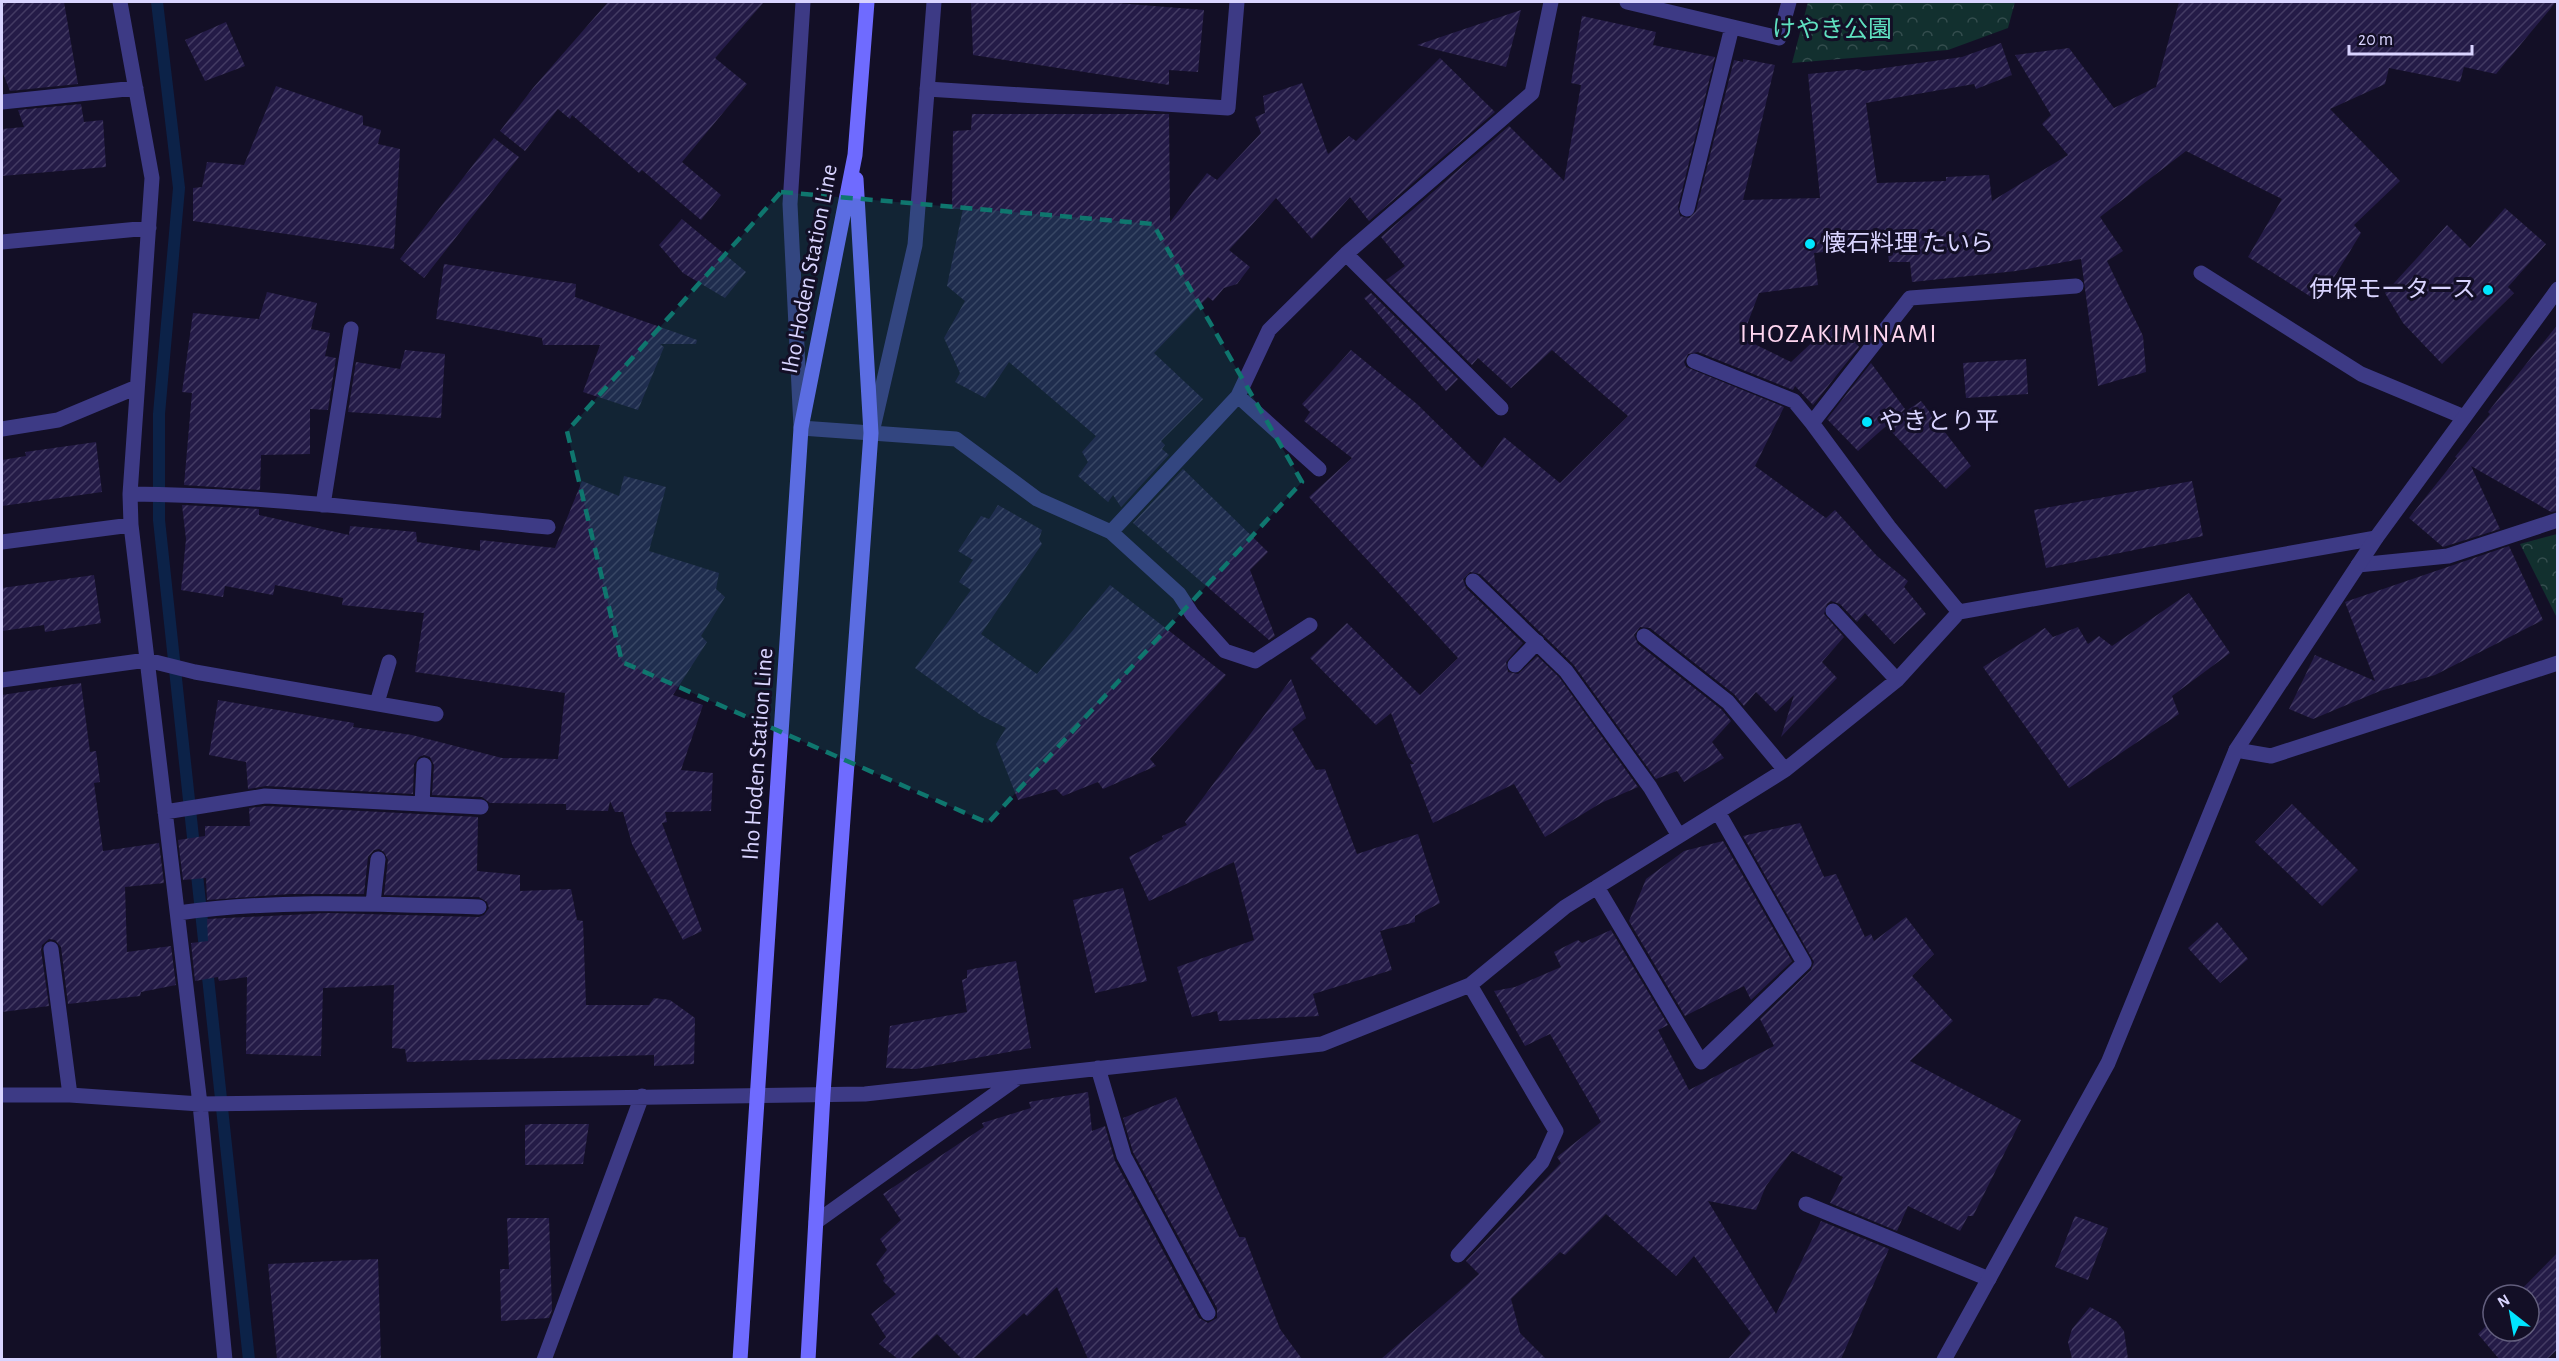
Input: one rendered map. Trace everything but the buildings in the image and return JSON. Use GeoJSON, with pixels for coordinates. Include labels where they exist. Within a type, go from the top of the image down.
{"type":"FeatureCollection","features":[{"type":"Feature","properties":{"kind":"main road","name":"Iho Hoden Station Line"},"geometry":{"type":"LineString","coordinates":[[740,1359],[801,428],[855,155],[867,2]]}},
{"type":"Feature","properties":{"kind":"main road","name":"Iho Hoden Station Line"},"geometry":{"type":"LineString","coordinates":[[808,1359],[823,1094],[871,433],[855,155]]}},
{"type":"Feature","properties":{"kind":"street"},"geometry":{"type":"LineString","coordinates":[[120,2],[152,178],[130,494],[131,525],[200,1104],[225,1359]]}},
{"type":"Feature","properties":{"kind":"street"},"geometry":{"type":"LineString","coordinates":[[803,2],[790,204],[801,428],[956,439],[1038,499],[1111,532],[1179,594],[1192,614],[1225,651],[1256,661],[1310,625]]}},
{"type":"Feature","properties":{"kind":"street"},"geometry":{"type":"LineString","coordinates":[[871,433],[915,245],[934,2]]}},
{"type":"Feature","properties":{"kind":"street"},"geometry":{"type":"LineString","coordinates":[[927,88],[1228,108],[1238,2]]}},
{"type":"Feature","properties":{"kind":"street"},"geometry":{"type":"LineString","coordinates":[[1111,532],[1238,396],[1269,330],[1346,254],[1532,93],[1551,2]]}},
{"type":"Feature","properties":{"kind":"street"},"geometry":{"type":"LineString","coordinates":[[1627,2],[1779,38],[1789,2]]}},
{"type":"Feature","properties":{"kind":"street"},"geometry":{"type":"LineString","coordinates":[[1687,210],[1732,27]]}},
{"type":"Feature","properties":{"kind":"street"},"geometry":{"type":"LineString","coordinates":[[2,102],[136,88]]}},
{"type":"Feature","properties":{"kind":"street"},"geometry":{"type":"LineString","coordinates":[[2,242],[149,228]]}},
{"type":"Feature","properties":{"kind":"street"},"geometry":{"type":"LineString","coordinates":[[1346,254],[1501,408]]}},
{"type":"Feature","properties":{"kind":"street"},"geometry":{"type":"LineString","coordinates":[[2201,273],[2361,374],[2464,417]]}},
{"type":"Feature","properties":{"kind":"street"},"geometry":{"type":"LineString","coordinates":[[1812,423],[1910,298],[2076,286]]}},
{"type":"Feature","properties":{"kind":"street"},"geometry":{"type":"LineString","coordinates":[[1944,1359],[2108,1063],[2236,750],[2376,538],[2558,289]]}},
{"type":"Feature","properties":{"kind":"street"},"geometry":{"type":"LineString","coordinates":[[323,505],[351,328]]}},
{"type":"Feature","properties":{"kind":"street"},"geometry":{"type":"LineString","coordinates":[[1694,361],[1794,401],[1888,527],[1959,612]]}},
{"type":"Feature","properties":{"kind":"street"},"geometry":{"type":"LineString","coordinates":[[2,429],[58,420],[137,387]]}},
{"type":"Feature","properties":{"kind":"street"},"geometry":{"type":"LineString","coordinates":[[1238,396],[1319,469]]}},
{"type":"Feature","properties":{"kind":"street"},"geometry":{"type":"LineString","coordinates":[[130,494],[186,495],[323,505],[548,528]]}},
{"type":"Feature","properties":{"kind":"street"},"geometry":{"type":"LineString","coordinates":[[2358,565],[2448,556],[2558,520]]}},
{"type":"Feature","properties":{"kind":"street"},"geometry":{"type":"LineString","coordinates":[[2,542],[131,525]]}},
{"type":"Feature","properties":{"kind":"street"},"geometry":{"type":"LineString","coordinates":[[2,1095],[70,1095],[200,1104],[865,1094],[1323,1044],[1470,985],[1564,907],[1785,770],[1897,680],[1959,612],[2376,538]]}},
{"type":"Feature","properties":{"kind":"street"},"geometry":{"type":"LineString","coordinates":[[1473,581],[1566,670],[1650,787],[1679,836]]}},
{"type":"Feature","properties":{"kind":"street"},"geometry":{"type":"LineString","coordinates":[[1833,611],[1897,680]]}},
{"type":"Feature","properties":{"kind":"street"},"geometry":{"type":"LineString","coordinates":[[1644,636],[1728,702],[1785,770]]}},
{"type":"Feature","properties":{"kind":"street"},"geometry":{"type":"LineString","coordinates":[[1515,665],[1537,642]]}},
{"type":"Feature","properties":{"kind":"street"},"geometry":{"type":"LineString","coordinates":[[2,680],[147,660],[195,672],[436,714]]}},
{"type":"Feature","properties":{"kind":"street"},"geometry":{"type":"LineString","coordinates":[[377,703],[389,662]]}},
{"type":"Feature","properties":{"kind":"street"},"geometry":{"type":"LineString","coordinates":[[2236,750],[2271,756],[2558,663]]}},
{"type":"Feature","properties":{"kind":"street"},"geometry":{"type":"LineString","coordinates":[[422,804],[424,765]]}},
{"type":"Feature","properties":{"kind":"street"},"geometry":{"type":"LineString","coordinates":[[165,812],[265,796],[481,807]]}},
{"type":"Feature","properties":{"kind":"street"},"geometry":{"type":"LineString","coordinates":[[1597,887],[1701,1062],[1804,963],[1718,812]]}},
{"type":"Feature","properties":{"kind":"street"},"geometry":{"type":"LineString","coordinates":[[373,903],[378,859]]}},
{"type":"Feature","properties":{"kind":"street"},"geometry":{"type":"LineString","coordinates":[[178,913],[241,904],[373,903],[479,907]]}},
{"type":"Feature","properties":{"kind":"street"},"geometry":{"type":"LineString","coordinates":[[51,949],[70,1095]]}},
{"type":"Feature","properties":{"kind":"street"},"geometry":{"type":"LineString","coordinates":[[1458,1255],[1542,1162],[1556,1131],[1470,985]]}},
{"type":"Feature","properties":{"kind":"street"},"geometry":{"type":"LineString","coordinates":[[1098,1068],[1124,1156],[1208,1313]]}},
{"type":"Feature","properties":{"kind":"street"},"geometry":{"type":"LineString","coordinates":[[816,1222],[1018,1077]]}},
{"type":"Feature","properties":{"kind":"street"},"geometry":{"type":"LineString","coordinates":[[544,1359],[642,1096]]}},
{"type":"Feature","properties":{"kind":"street"},"geometry":{"type":"LineString","coordinates":[[1806,1204],[1989,1279]]}},
{"type":"Feature","properties":{"kind":"highlighted area"},"geometry":{"type":"Polygon","coordinates":[[[781,192],[1153,224],[1302,482],[988,823],[622,662],[567,431],[781,192]]]}},
{"type":"Feature","properties":{"kind":"green space","name":"けやき公園"},"geometry":{"type":"Polygon","coordinates":[[[1808,2],[2015,2],[2008,28],[1948,50],[1792,63],[1808,2]]]}},
{"type":"Feature","properties":{"kind":"green space"},"geometry":{"type":"Polygon","coordinates":[[[2558,534],[2557,618],[2520,544],[2558,534]]]}},
{"type":"Feature","properties":{"kind":"waterway"},"geometry":{"type":"LineString","coordinates":[[157,2],[179,188],[159,414],[159,520],[249,1360]]}},
{"type":"Feature","properties":{"kind":"place","name":"懐石料理 たいら"},"geometry":{"type":"Point","coordinates":[1810,244]}},
{"type":"Feature","properties":{"kind":"place","name":"伊保モータース"},"geometry":{"type":"Point","coordinates":[2488,290]}},
{"type":"Feature","properties":{"kind":"place","name":"やきとり平"},"geometry":{"type":"Point","coordinates":[1867,422]}},
{"type":"Feature","properties":{"kind":"district","name":"IHOZAKIMINAMI"},"geometry":{"type":"Point","coordinates":[1839,334]}}]}
